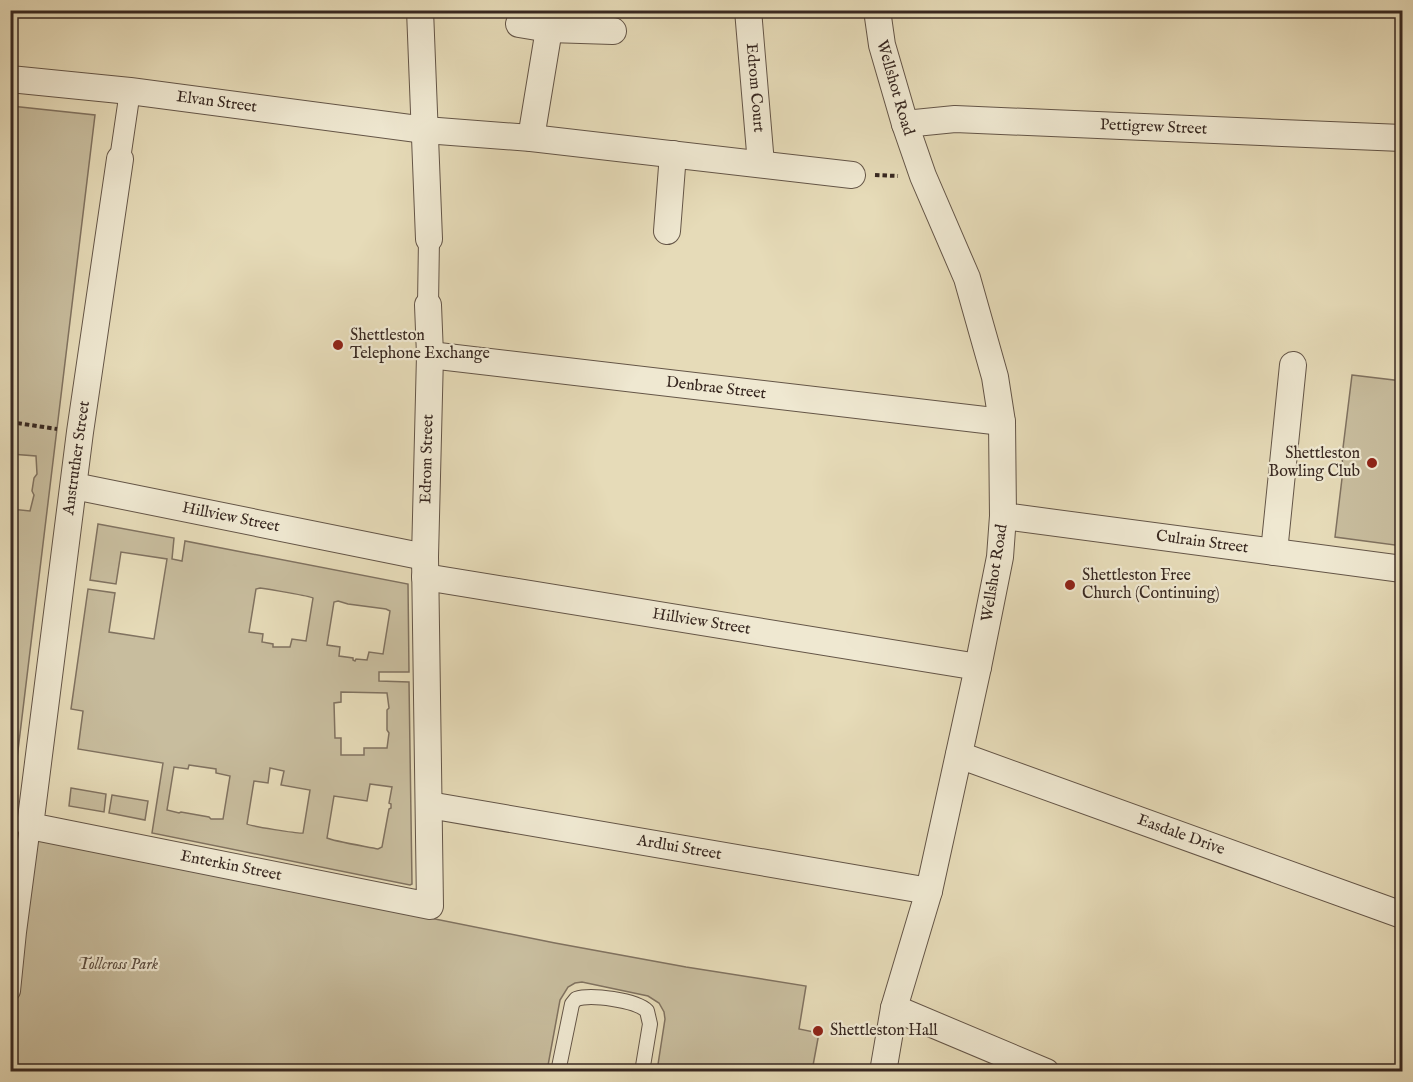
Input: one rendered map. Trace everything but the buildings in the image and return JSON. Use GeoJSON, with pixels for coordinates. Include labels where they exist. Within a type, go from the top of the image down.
{"type":"FeatureCollection","features":[{"type":"Feature","properties":{"kind":"street","name":"Edrom Street"},"geometry":{"type":"LineString","coordinates":[[420,10],[429,238],[430,355],[425,567],[430,906]]}},
{"type":"Feature","properties":{"kind":"street","name":"Edrom Court"},"geometry":{"type":"LineString","coordinates":[[748,10],[761,165]]}},
{"type":"Feature","properties":{"kind":"street","name":"Wellshot Road"},"geometry":{"type":"LineString","coordinates":[[877,10],[882,45],[905,124],[923,176],[967,278],[995,377],[1002,422],[1003,516],[1000,557],[959,755],[929,891],[894,1008],[883,1071]]}},
{"type":"Feature","properties":{"kind":"street"},"geometry":{"type":"LineString","coordinates":[[519,24],[549,29],[613,31]]}},
{"type":"Feature","properties":{"kind":"street"},"geometry":{"type":"LineString","coordinates":[[531,138],[549,29]]}},
{"type":"Feature","properties":{"kind":"street","name":"Elvan Street"},"geometry":{"type":"LineString","coordinates":[[10,79],[130,91],[424,130]]}},
{"type":"Feature","properties":{"kind":"street","name":"Anstruther Street"},"geometry":{"type":"LineString","coordinates":[[30,826],[80,432],[130,91]]}},
{"type":"Feature","properties":{"kind":"street","name":"Pettigrew Street"},"geometry":{"type":"LineString","coordinates":[[905,124],[955,119],[1402,138]]}},
{"type":"Feature","properties":{"kind":"street"},"geometry":{"type":"LineString","coordinates":[[424,130],[531,138],[852,175]]}},
{"type":"Feature","properties":{"kind":"street"},"geometry":{"type":"LineString","coordinates":[[667,231],[673,154]]}},
{"type":"Feature","properties":{"kind":"street","name":"Denbrae Street"},"geometry":{"type":"LineString","coordinates":[[430,355],[1002,422]]}},
{"type":"Feature","properties":{"kind":"street"},"geometry":{"type":"LineString","coordinates":[[1274,552],[1293,365]]}},
{"type":"Feature","properties":{"kind":"street","name":"Hillview Street"},"geometry":{"type":"LineString","coordinates":[[74,486],[425,567],[978,667]]}},
{"type":"Feature","properties":{"kind":"street","name":"Culrain Street"},"geometry":{"type":"LineString","coordinates":[[1003,516],[1402,569]]}},
{"type":"Feature","properties":{"kind":"street","name":"Easdale Drive"},"geometry":{"type":"LineString","coordinates":[[959,755],[1402,915]]}},
{"type":"Feature","properties":{"kind":"street","name":"Ardlui Street"},"geometry":{"type":"LineString","coordinates":[[429,805],[929,891]]}},
{"type":"Feature","properties":{"kind":"street"},"geometry":{"type":"LineString","coordinates":[[10,992],[15,932],[30,826]]}},
{"type":"Feature","properties":{"kind":"street","name":"Enterkin Street"},"geometry":{"type":"LineString","coordinates":[[30,826],[430,906]]}},
{"type":"Feature","properties":{"kind":"street"},"geometry":{"type":"LineString","coordinates":[[894,1008],[1046,1071]]}},
{"type":"Feature","properties":{"kind":"lane"},"geometry":{"type":"LineString","coordinates":[[558,1071],[572,1004],[576,999],[591,996],[638,1005],[647,1011],[650,1024],[642,1071]]}},
{"type":"Feature","properties":{"kind":"path"},"geometry":{"type":"LineString","coordinates":[[852,175],[923,176]]}},
{"type":"Feature","properties":{"kind":"path"},"geometry":{"type":"LineString","coordinates":[[10,422],[80,432]]}},
{"type":"Feature","properties":{"kind":"green space"},"geometry":{"type":"Polygon","coordinates":[[[11,106],[95,115],[11,808],[11,509],[30,511],[34,495],[32,491],[34,478],[37,474],[36,456],[11,454],[11,106]]]}},
{"type":"Feature","properties":{"kind":"green space","name":"Shettleston Bowling Club"},"geometry":{"type":"Polygon","coordinates":[[[1352,375],[1402,381],[1402,546],[1335,537],[1352,375]]]}},
{"type":"Feature","properties":{"kind":"green space"},"geometry":{"type":"Polygon","coordinates":[[[98,524],[174,538],[172,559],[182,561],[185,541],[408,584],[409,672],[379,672],[379,681],[409,682],[412,884],[152,833],[163,763],[78,749],[83,711],[71,709],[88,589],[115,593],[109,632],[154,639],[167,559],[121,552],[116,584],[90,580],[98,524]],[[256,589],[249,632],[263,634],[262,642],[273,644],[273,647],[290,647],[292,639],[306,641],[313,598],[256,589]],[[334,602],[327,645],[340,647],[339,656],[353,658],[355,661],[356,659],[367,660],[369,652],[383,654],[390,611],[334,602]],[[341,692],[341,702],[334,703],[335,738],[341,738],[341,755],[364,755],[364,748],[387,748],[389,733],[387,710],[389,708],[387,693],[341,692]],[[189,765],[188,769],[174,767],[167,810],[211,819],[223,819],[230,776],[216,773],[216,769],[189,765]],[[270,768],[268,783],[254,781],[247,824],[303,833],[310,790],[281,785],[284,771],[270,768]],[[370,784],[367,801],[334,796],[327,838],[378,849],[382,847],[391,808],[389,803],[392,787],[370,784]]]}},
{"type":"Feature","properties":{"kind":"green space"},"geometry":{"type":"Polygon","coordinates":[[[71,788],[106,794],[104,812],[69,806],[71,788]]]}},
{"type":"Feature","properties":{"kind":"green space"},"geometry":{"type":"Polygon","coordinates":[[[112,795],[148,801],[145,820],[109,813],[112,795]]]}},
{"type":"Feature","properties":{"kind":"green space","name":"Tollcross Park"},"geometry":{"type":"Polygon","coordinates":[[[10,834],[555,943],[806,986],[799,1029],[819,1033],[812,1071],[657,1071],[665,1019],[659,1003],[648,996],[582,982],[568,987],[560,1000],[547,1071],[11,1071],[10,834]]]}},
{"type":"Feature","properties":{"kind":"place","name":"Shettleston Telephone Exchange"},"geometry":{"type":"Point","coordinates":[338,345]}},
{"type":"Feature","properties":{"kind":"place","name":"Shettleston Bowling Club"},"geometry":{"type":"Point","coordinates":[1372,463]}},
{"type":"Feature","properties":{"kind":"place","name":"Shettleston Free Church (Continuing)"},"geometry":{"type":"Point","coordinates":[1070,585]}},
{"type":"Feature","properties":{"kind":"place","name":"Shettleston Hall"},"geometry":{"type":"Point","coordinates":[818,1031]}}]}
